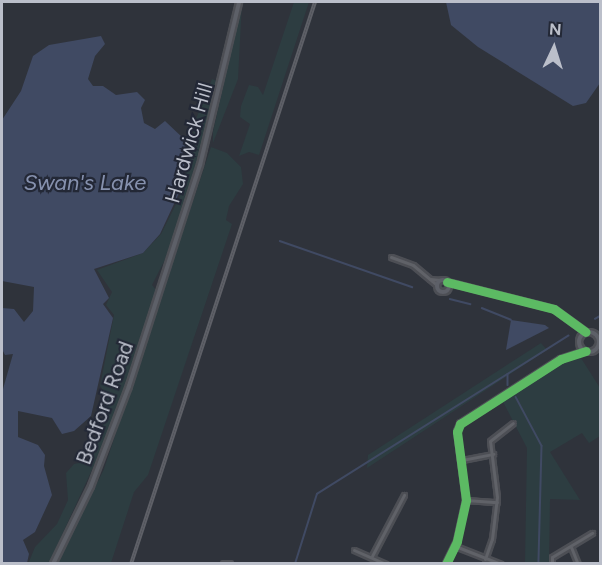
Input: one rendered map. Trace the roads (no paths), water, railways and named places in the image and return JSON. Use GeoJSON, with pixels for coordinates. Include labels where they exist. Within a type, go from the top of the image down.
{"type":"FeatureCollection","features":[{"type":"Feature","properties":{"kind":"street","name":"Hardwick Hill"},"geometry":{"type":"LineString","coordinates":[[174,248],[209,135],[239,2]]}},
{"type":"Feature","properties":{"kind":"street","name":"Bedford Road"},"geometry":{"type":"LineString","coordinates":[[53,564],[110,440],[174,248]]}},
{"type":"Feature","properties":{"kind":"street"},"geometry":{"type":"LineString","coordinates":[[391,257],[413,265],[441,291],[460,285]]}},
{"type":"Feature","properties":{"kind":"street"},"geometry":{"type":"LineString","coordinates":[[428,279],[440,280],[554,309],[586,332],[600,329]]}},
{"type":"Feature","properties":{"kind":"street"},"geometry":{"type":"LineString","coordinates":[[436,285],[440,280]]}},
{"type":"Feature","properties":{"kind":"street"},"geometry":{"type":"LineString","coordinates":[[447,282],[448,289]]}},
{"type":"Feature","properties":{"kind":"street"},"geometry":{"type":"LineString","coordinates":[[573,322],[579,341],[586,351]]}},
{"type":"Feature","properties":{"kind":"street"},"geometry":{"type":"LineString","coordinates":[[572,354],[586,332]]}},
{"type":"Feature","properties":{"kind":"street"},"geometry":{"type":"LineString","coordinates":[[446,564],[455,546],[466,500],[457,432],[460,424],[572,354],[597,349],[600,340],[592,332]]}},
{"type":"Feature","properties":{"kind":"street"},"geometry":{"type":"LineString","coordinates":[[485,559],[494,532],[497,502],[492,436],[513,423]]}},
{"type":"Feature","properties":{"kind":"street"},"geometry":{"type":"LineString","coordinates":[[462,460],[492,454]]}},
{"type":"Feature","properties":{"kind":"street"},"geometry":{"type":"LineString","coordinates":[[372,556],[404,495]]}},
{"type":"Feature","properties":{"kind":"street"},"geometry":{"type":"LineString","coordinates":[[466,500],[497,502]]}},
{"type":"Feature","properties":{"kind":"street"},"geometry":{"type":"LineString","coordinates":[[552,564],[552,557],[592,533]]}},
{"type":"Feature","properties":{"kind":"street"},"geometry":{"type":"LineString","coordinates":[[455,546],[501,564]]}},
{"type":"Feature","properties":{"kind":"street"},"geometry":{"type":"LineString","coordinates":[[571,547],[578,564]]}},
{"type":"Feature","properties":{"kind":"street"},"geometry":{"type":"LineString","coordinates":[[354,550],[386,564]]}},
{"type":"Feature","properties":{"kind":"street"},"geometry":{"type":"LineString","coordinates":[[477,564],[480,557]]}},
{"type":"Feature","properties":{"kind":"street"},"geometry":{"type":"LineString","coordinates":[[224,564],[230,564]]}},
{"type":"Feature","properties":{"kind":"water"},"geometry":{"type":"Polygon","coordinates":[[[446,2],[600,2],[600,83],[586,103],[573,106],[478,47],[451,25],[446,2]]]}},
{"type":"Feature","properties":{"kind":"water","name":"Swan's Lake"},"geometry":{"type":"Polygon","coordinates":[[[101,36],[105,44],[95,56],[88,79],[93,86],[103,86],[116,95],[137,92],[145,100],[141,108],[144,123],[155,129],[165,121],[183,138],[187,144],[180,191],[160,234],[143,253],[94,269],[109,298],[103,304],[113,318],[91,416],[74,431],[62,434],[52,418],[18,411],[18,437],[38,445],[45,455],[44,466],[52,495],[35,532],[23,540],[29,554],[27,563],[2,563],[2,385],[3,389],[13,354],[5,355],[2,349],[2,308],[14,309],[24,322],[33,311],[34,287],[2,281],[2,120],[21,91],[33,56],[49,45],[101,36]]]}},
{"type":"Feature","properties":{"kind":"water"},"geometry":{"type":"Polygon","coordinates":[[[511,320],[545,325],[549,328],[506,350],[511,320]]]}},
{"type":"Feature","properties":{"kind":"waterway"},"geometry":{"type":"LineString","coordinates":[[280,241],[412,287]]}},
{"type":"Feature","properties":{"kind":"waterway"},"geometry":{"type":"LineString","coordinates":[[450,299],[470,304]]}},
{"type":"Feature","properties":{"kind":"waterway"},"geometry":{"type":"LineString","coordinates":[[482,308],[511,320]]}},
{"type":"Feature","properties":{"kind":"waterway"},"geometry":{"type":"LineString","coordinates":[[595,319],[600,316]]}},
{"type":"Feature","properties":{"kind":"waterway"},"geometry":{"type":"LineString","coordinates":[[295,564],[317,494],[568,336]]}},
{"type":"Feature","properties":{"kind":"waterway"},"geometry":{"type":"LineString","coordinates":[[508,374],[508,385]]}},
{"type":"Feature","properties":{"kind":"waterway"},"geometry":{"type":"LineString","coordinates":[[516,397],[542,446],[539,564]]}},
{"type":"Feature","properties":{"kind":"railway"},"geometry":{"type":"LineString","coordinates":[[131,564],[315,2]]}}]}
